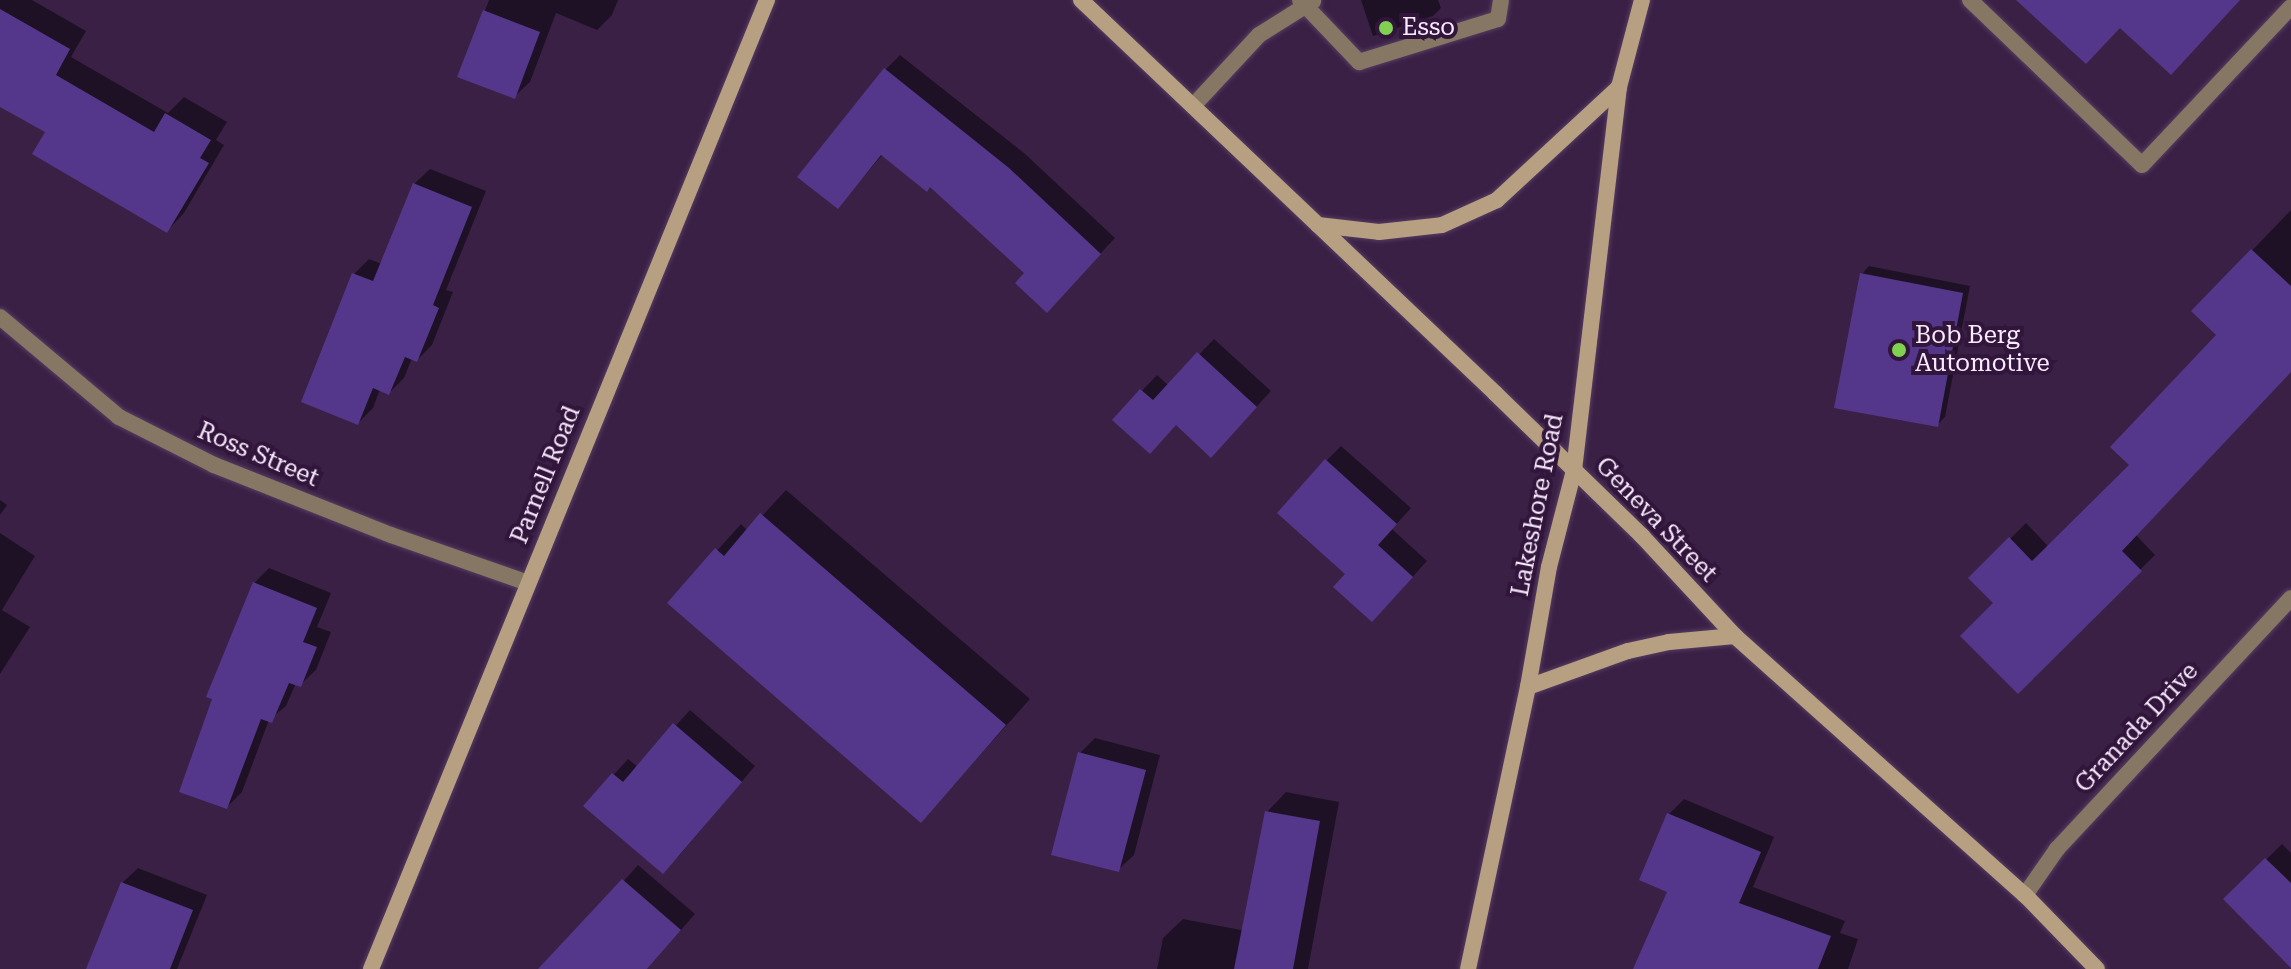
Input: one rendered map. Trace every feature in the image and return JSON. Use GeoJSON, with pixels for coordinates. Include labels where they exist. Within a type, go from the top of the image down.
{"type":"FeatureCollection","features":[{"type":"Feature","properties":{"kind":"main road","name":"Parnell Road"},"geometry":{"type":"LineString","coordinates":[[371,969],[767,0]]}},
{"type":"Feature","properties":{"kind":"main road","name":"Geneva Street"},"geometry":{"type":"LineString","coordinates":[[1081,0],[1642,536],[1735,636],[2025,895],[2097,969]]}},
{"type":"Feature","properties":{"kind":"main road","name":"Lakeshore Road"},"geometry":{"type":"LineString","coordinates":[[1468,969],[1528,687],[1549,567],[1574,470],[1619,87],[1642,0]]}},
{"type":"Feature","properties":{"kind":"main road"},"geometry":{"type":"LineString","coordinates":[[1318,225],[1379,232],[1442,225],[1497,200],[1619,87]]}},
{"type":"Feature","properties":{"kind":"main road"},"geometry":{"type":"LineString","coordinates":[[1528,687],[1628,651],[1669,642],[1735,636]]}},
{"type":"Feature","properties":{"kind":"street"},"geometry":{"type":"LineString","coordinates":[[1193,106],[1259,35],[1306,2],[1359,62],[1498,19],[1501,0]]}},
{"type":"Feature","properties":{"kind":"street"},"geometry":{"type":"LineString","coordinates":[[1970,0],[2142,165],[2291,7]]}},
{"type":"Feature","properties":{"kind":"street","name":"Ross Street"},"geometry":{"type":"LineString","coordinates":[[0,317],[119,417],[214,465],[391,535],[528,583]]}},
{"type":"Feature","properties":{"kind":"street","name":"Granada Drive"},"geometry":{"type":"LineString","coordinates":[[2025,895],[2057,849],[2291,598]]}},
{"type":"Feature","properties":{"kind":"building"},"geometry":{"type":"Polygon","coordinates":[[[2016,0],[2240,0],[2171,75],[2120,28],[2086,64],[2016,0]]]}},
{"type":"Feature","properties":{"kind":"building"},"geometry":{"type":"Polygon","coordinates":[[[0,9],[70,49],[56,75],[154,132],[165,113],[211,140],[200,158],[209,163],[167,233],[32,154],[45,132],[0,107],[0,9]]]}},
{"type":"Feature","properties":{"kind":"building"},"geometry":{"type":"Polygon","coordinates":[[[483,10],[540,32],[515,99],[457,77],[483,10]]]}},
{"type":"Feature","properties":{"kind":"building"},"geometry":{"type":"Polygon","coordinates":[[[884,68],[1009,168],[1101,254],[1047,313],[1015,283],[1024,273],[930,187],[927,192],[881,155],[838,209],[797,177],[884,68]]]}},
{"type":"Feature","properties":{"kind":"building"},"geometry":{"type":"Polygon","coordinates":[[[413,183],[472,207],[433,305],[439,308],[417,362],[405,357],[389,395],[373,388],[358,425],[301,402],[352,273],[373,281],[413,183]]]}},
{"type":"Feature","properties":{"kind":"building"},"geometry":{"type":"Polygon","coordinates":[[[2251,249],[2291,286],[2291,372],[2122,551],[2142,571],[2018,694],[1960,636],[1993,603],[1968,578],[2009,537],[2032,561],[2129,465],[2110,447],[2216,335],[2191,311],[2251,249]]]}},
{"type":"Feature","properties":{"kind":"building","name":"Bob Berg Automotive"},"geometry":{"type":"Polygon","coordinates":[[[1860,273],[1963,293],[1938,427],[1834,408],[1860,273]]]}},
{"type":"Feature","properties":{"kind":"building"},"geometry":{"type":"Polygon","coordinates":[[[1197,352],[1257,407],[1211,458],[1176,425],[1150,454],[1112,420],[1140,389],[1153,400],[1197,352]]]}},
{"type":"Feature","properties":{"kind":"building"},"geometry":{"type":"Polygon","coordinates":[[[1325,459],[1397,524],[1378,545],[1413,577],[1372,622],[1333,587],[1345,574],[1277,513],[1325,459]]]}},
{"type":"Feature","properties":{"kind":"building"},"geometry":{"type":"Polygon","coordinates":[[[760,513],[1006,725],[921,823],[667,603],[715,548],[724,556],[760,513]]]}},
{"type":"Feature","properties":{"kind":"building"},"geometry":{"type":"Polygon","coordinates":[[[253,582],[317,608],[303,642],[317,647],[301,687],[289,683],[272,723],[261,719],[227,809],[179,792],[212,699],[206,697],[253,582]]]}},
{"type":"Feature","properties":{"kind":"building"},"geometry":{"type":"Polygon","coordinates":[[[673,723],[742,782],[663,874],[583,806],[612,773],[623,782],[673,723]]]}},
{"type":"Feature","properties":{"kind":"building"},"geometry":{"type":"Polygon","coordinates":[[[1078,752],[1146,770],[1119,872],[1051,855],[1078,752]]]}},
{"type":"Feature","properties":{"kind":"building"},"geometry":{"type":"Polygon","coordinates":[[[1265,811],[1320,821],[1293,969],[1234,969],[1265,811]]]}},
{"type":"Feature","properties":{"kind":"building"},"geometry":{"type":"Polygon","coordinates":[[[1667,813],[1761,852],[1739,903],[1831,936],[1818,969],[1633,969],[1667,892],[1639,880],[1667,813]]]}},
{"type":"Feature","properties":{"kind":"building"},"geometry":{"type":"Polygon","coordinates":[[[2265,858],[2291,883],[2291,968],[2223,899],[2265,858]]]}},
{"type":"Feature","properties":{"kind":"building"},"geometry":{"type":"Polygon","coordinates":[[[622,879],[681,930],[647,969],[538,969],[622,879]]]}},
{"type":"Feature","properties":{"kind":"building"},"geometry":{"type":"Polygon","coordinates":[[[121,882],[193,910],[170,969],[86,969],[121,882]]]}},
{"type":"Feature","properties":{"kind":"place","name":"Esso"},"geometry":{"type":"Point","coordinates":[1386,28]}},
{"type":"Feature","properties":{"kind":"place","name":"Bob Berg Automotive"},"geometry":{"type":"Point","coordinates":[1899,350]}}]}
